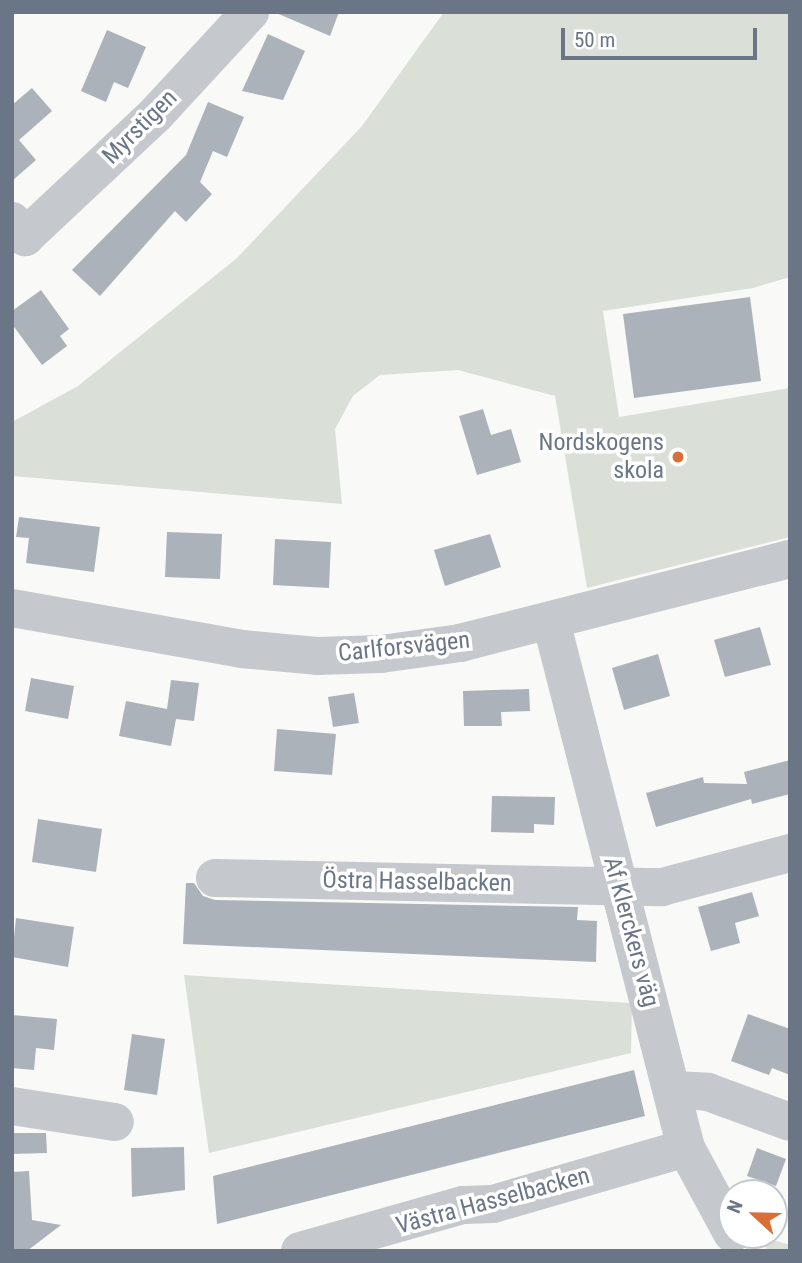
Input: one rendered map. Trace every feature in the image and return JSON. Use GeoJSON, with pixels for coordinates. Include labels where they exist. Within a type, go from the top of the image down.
{"type":"FeatureCollection","features":[{"type":"Feature","properties":{"kind":"street","name":"Myrstigen"},"geometry":{"type":"LineString","coordinates":[[16,235],[156,114],[250,12]]}},
{"type":"Feature","properties":{"kind":"street","name":"Carlforsvägen"},"geometry":{"type":"LineString","coordinates":[[12,608],[242,649],[317,656],[382,654],[460,643],[790,559]]}},
{"type":"Feature","properties":{"kind":"street","name":"Af Klerckers väg"},"geometry":{"type":"LineString","coordinates":[[551,621],[618,887],[675,1090],[686,1148],[718,1208]]}},
{"type":"Feature","properties":{"kind":"street","name":"Östra Hasselbacken"},"geometry":{"type":"LineString","coordinates":[[215,878],[662,887],[790,853]]}},
{"type":"Feature","properties":{"kind":"street"},"geometry":{"type":"LineString","coordinates":[[675,1090],[708,1091],[790,1122]]}},
{"type":"Feature","properties":{"kind":"street"},"geometry":{"type":"LineString","coordinates":[[12,1106],[115,1122]]}},
{"type":"Feature","properties":{"kind":"street","name":"Västra Hasselbacken"},"geometry":{"type":"LineString","coordinates":[[300,1251],[463,1206],[493,1204],[686,1148]]}},
{"type":"Feature","properties":{"kind":"shaded area"},"geometry":{"type":"Polygon","coordinates":[[[444,12],[790,12],[790,277],[753,288],[603,311],[619,417],[790,388],[790,537],[587,588],[555,396],[458,370],[380,375],[353,396],[335,429],[342,504],[12,476],[12,422],[78,386],[237,258],[362,126],[444,12]]]}},
{"type":"Feature","properties":{"kind":"shaded area"},"geometry":{"type":"Polygon","coordinates":[[[184,975],[632,1003],[631,1053],[209,1153],[184,975]]]}},
{"type":"Feature","properties":{"kind":"shaded area"},"geometry":{"type":"Polygon","coordinates":[[[790,1245],[790,1251],[767,1249],[788,1249],[790,1245]]]}},
{"type":"Feature","properties":{"kind":"building"},"geometry":{"type":"Polygon","coordinates":[[[274,12],[339,12],[330,36],[274,12]]]}},
{"type":"Feature","properties":{"kind":"building"},"geometry":{"type":"Polygon","coordinates":[[[107,30],[146,47],[128,88],[114,82],[106,102],[81,91],[107,30]]]}},
{"type":"Feature","properties":{"kind":"building"},"geometry":{"type":"Polygon","coordinates":[[[268,34],[305,51],[283,100],[242,91],[268,34]]]}},
{"type":"Feature","properties":{"kind":"building"},"geometry":{"type":"Polygon","coordinates":[[[32,88],[52,111],[19,140],[36,160],[12,181],[12,105],[32,88]]]}},
{"type":"Feature","properties":{"kind":"building"},"geometry":{"type":"Polygon","coordinates":[[[208,102],[244,117],[227,157],[213,151],[200,182],[212,194],[186,222],[175,211],[100,296],[72,270],[186,155],[208,102]]]}},
{"type":"Feature","properties":{"kind":"building"},"geometry":{"type":"Polygon","coordinates":[[[41,290],[69,329],[60,336],[67,346],[42,365],[12,324],[12,311],[41,290]]]}},
{"type":"Feature","properties":{"kind":"building"},"geometry":{"type":"Polygon","coordinates":[[[750,297],[761,381],[634,398],[623,314],[750,297]]]}},
{"type":"Feature","properties":{"kind":"building"},"geometry":{"type":"Polygon","coordinates":[[[483,409],[491,435],[511,429],[521,462],[477,475],[459,416],[483,409]]]}},
{"type":"Feature","properties":{"kind":"building"},"geometry":{"type":"Polygon","coordinates":[[[19,517],[100,527],[94,572],[26,563],[29,538],[16,537],[19,517]]]}},
{"type":"Feature","properties":{"kind":"building"},"geometry":{"type":"Polygon","coordinates":[[[167,532],[222,534],[220,579],[165,577],[167,532]]]}},
{"type":"Feature","properties":{"kind":"building"},"geometry":{"type":"Polygon","coordinates":[[[490,534],[501,567],[445,586],[434,550],[490,534]]]}},
{"type":"Feature","properties":{"kind":"building"},"geometry":{"type":"Polygon","coordinates":[[[275,539],[331,542],[329,588],[273,585],[275,539]]]}},
{"type":"Feature","properties":{"kind":"building"},"geometry":{"type":"Polygon","coordinates":[[[760,627],[771,665],[725,677],[714,640],[760,627]]]}},
{"type":"Feature","properties":{"kind":"building"},"geometry":{"type":"Polygon","coordinates":[[[658,654],[670,696],[624,710],[612,668],[658,654]]]}},
{"type":"Feature","properties":{"kind":"building"},"geometry":{"type":"Polygon","coordinates":[[[31,678],[74,686],[68,719],[25,711],[31,678]]]}},
{"type":"Feature","properties":{"kind":"building"},"geometry":{"type":"Polygon","coordinates":[[[171,680],[199,683],[194,721],[176,719],[171,746],[119,736],[126,701],[167,709],[171,680]]]}},
{"type":"Feature","properties":{"kind":"building"},"geometry":{"type":"Polygon","coordinates":[[[529,689],[530,711],[501,712],[502,726],[464,726],[463,691],[529,689]]]}},
{"type":"Feature","properties":{"kind":"building"},"geometry":{"type":"Polygon","coordinates":[[[354,693],[359,723],[333,727],[328,697],[354,693]]]}},
{"type":"Feature","properties":{"kind":"building"},"geometry":{"type":"Polygon","coordinates":[[[277,729],[336,734],[332,775],[274,771],[277,729]]]}},
{"type":"Feature","properties":{"kind":"building"},"geometry":{"type":"Polygon","coordinates":[[[790,760],[790,794],[752,804],[751,799],[656,827],[646,793],[703,777],[704,783],[747,784],[744,772],[790,760]]]}},
{"type":"Feature","properties":{"kind":"building"},"geometry":{"type":"Polygon","coordinates":[[[492,796],[555,797],[554,825],[534,824],[534,833],[491,832],[492,796]]]}},
{"type":"Feature","properties":{"kind":"building"},"geometry":{"type":"Polygon","coordinates":[[[38,819],[102,829],[96,872],[32,862],[38,819]]]}},
{"type":"Feature","properties":{"kind":"building"},"geometry":{"type":"Polygon","coordinates":[[[186,883],[194,883],[203,896],[215,900],[578,907],[577,920],[597,921],[596,962],[183,944],[186,883]]]}},
{"type":"Feature","properties":{"kind":"building"},"geometry":{"type":"Polygon","coordinates":[[[752,892],[759,916],[735,923],[740,943],[711,951],[698,907],[752,892]]]}},
{"type":"Feature","properties":{"kind":"building"},"geometry":{"type":"Polygon","coordinates":[[[16,918],[74,927],[68,967],[12,957],[16,918]]]}},
{"type":"Feature","properties":{"kind":"building"},"geometry":{"type":"Polygon","coordinates":[[[748,1014],[790,1029],[790,1075],[772,1068],[769,1075],[731,1061],[748,1014]]]}},
{"type":"Feature","properties":{"kind":"building"},"geometry":{"type":"Polygon","coordinates":[[[12,1015],[57,1019],[54,1050],[36,1048],[34,1070],[12,1068],[12,1015]]]}},
{"type":"Feature","properties":{"kind":"building"},"geometry":{"type":"Polygon","coordinates":[[[132,1034],[165,1039],[157,1095],[124,1090],[132,1034]]]}},
{"type":"Feature","properties":{"kind":"building"},"geometry":{"type":"Polygon","coordinates":[[[634,1070],[645,1116],[217,1224],[213,1176],[634,1070]]]}},
{"type":"Feature","properties":{"kind":"building"},"geometry":{"type":"Polygon","coordinates":[[[12,1133],[46,1133],[47,1153],[12,1154],[12,1133]]]}},
{"type":"Feature","properties":{"kind":"building"},"geometry":{"type":"Polygon","coordinates":[[[184,1147],[185,1190],[132,1197],[131,1148],[184,1147]]]}},
{"type":"Feature","properties":{"kind":"building"},"geometry":{"type":"Polygon","coordinates":[[[757,1148],[786,1159],[779,1179],[756,1179],[747,1176],[757,1148]]]}},
{"type":"Feature","properties":{"kind":"building"},"geometry":{"type":"Polygon","coordinates":[[[29,1171],[32,1220],[61,1225],[27,1251],[12,1251],[12,1172],[29,1171]]]}},
{"type":"Feature","properties":{"kind":"place","name":"Nordskogens skola"},"geometry":{"type":"Point","coordinates":[678,457]}}]}
